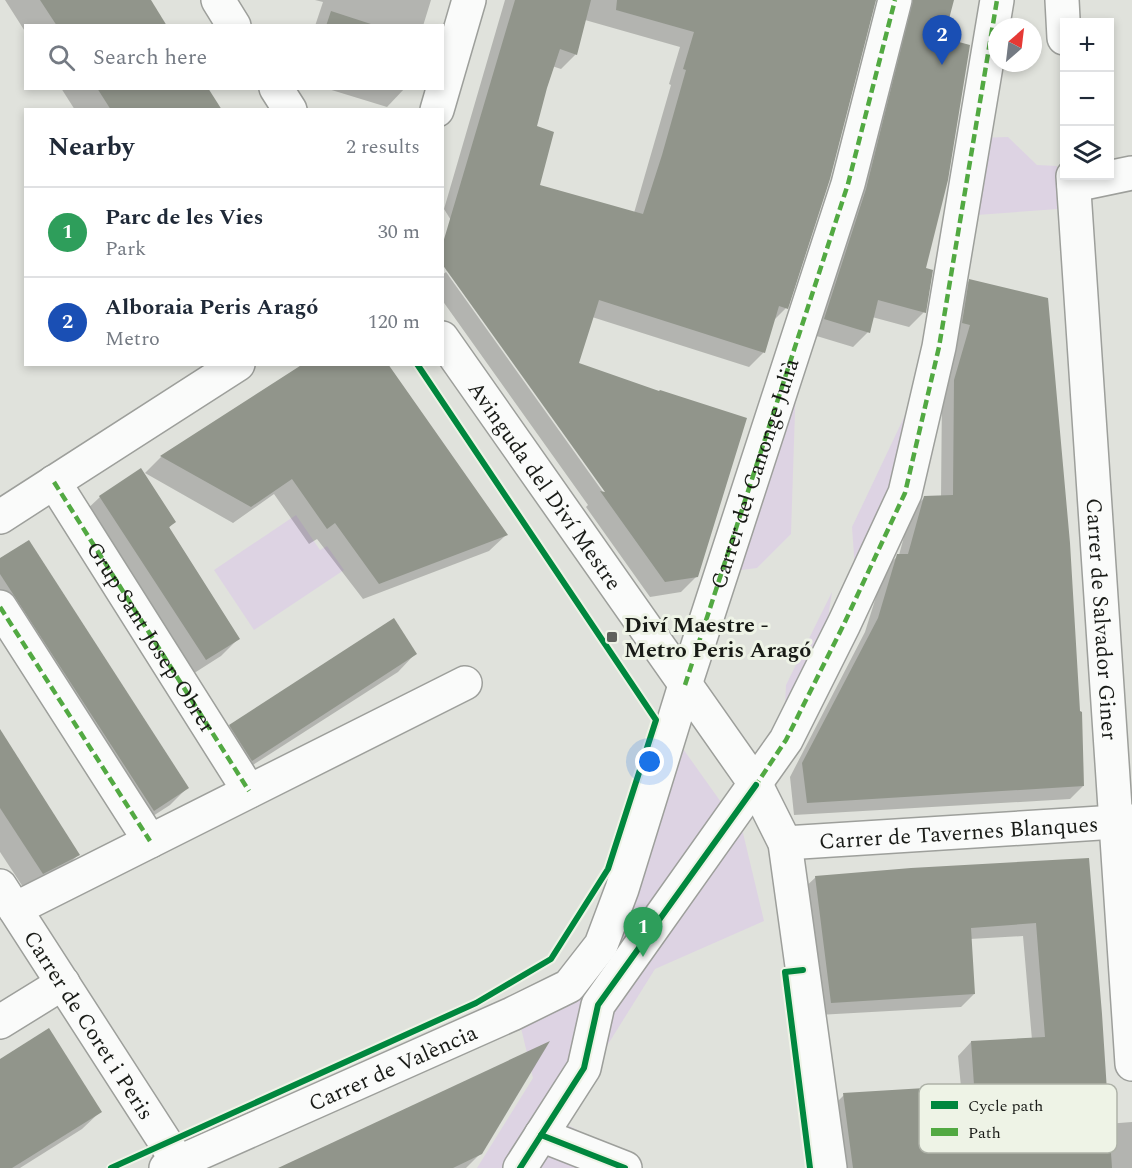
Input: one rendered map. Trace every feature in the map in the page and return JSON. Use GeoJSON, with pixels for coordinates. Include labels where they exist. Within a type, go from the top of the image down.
{"type":"FeatureCollection","features":[{"type":"Feature","properties":{"kind":"street"},"geometry":{"type":"LineString","coordinates":[[218,0],[233,24]]}},
{"type":"Feature","properties":{"kind":"street"},"geometry":{"type":"LineString","coordinates":[[444,86],[469,0]]}},
{"type":"Feature","properties":{"kind":"street","name":"Carrer del Canonge Julià"},"geometry":{"type":"LineString","coordinates":[[601,945],[622,889],[685,685],[848,184],[895,0]]}},
{"type":"Feature","properties":{"kind":"street"},"geometry":{"type":"LineString","coordinates":[[520,1168],[584,1068],[598,1005],[786,741],[844,624],[905,492],[939,346],[996,0]]}},
{"type":"Feature","properties":{"kind":"street"},"geometry":{"type":"LineString","coordinates":[[1062,0],[1063,18]]}},
{"type":"Feature","properties":{"kind":"street"},"geometry":{"type":"LineString","coordinates":[[277,90],[289,108]]}},
{"type":"Feature","properties":{"kind":"street"},"geometry":{"type":"LineString","coordinates":[[438,108],[443,90]]}},
{"type":"Feature","properties":{"kind":"street"},"geometry":{"type":"LineString","coordinates":[[1114,175],[1132,173]]}},
{"type":"Feature","properties":{"kind":"street","name":"Carrer de Salvador Giner"},"geometry":{"type":"LineString","coordinates":[[1074,180],[1124,821],[1132,1064]]}},
{"type":"Feature","properties":{"kind":"street","name":"Avinguda del Diví Mestre"},"geometry":{"type":"LineString","coordinates":[[444,341],[756,785],[785,843],[830,1168]]}},
{"type":"Feature","properties":{"kind":"street"},"geometry":{"type":"LineString","coordinates":[[0,518],[235,366]]}},
{"type":"Feature","properties":{"kind":"street","name":"Grup Sant Josep Obrer"},"geometry":{"type":"LineString","coordinates":[[54,483],[249,791]]}},
{"type":"Feature","properties":{"kind":"street"},"geometry":{"type":"LineString","coordinates":[[0,607],[150,841]]}},
{"type":"Feature","properties":{"kind":"street"},"geometry":{"type":"LineString","coordinates":[[7,898],[150,841],[465,682]]}},
{"type":"Feature","properties":{"kind":"street","name":"Carrer de Tavernes Blanques"},"geometry":{"type":"LineString","coordinates":[[785,843],[1124,821]]}},
{"type":"Feature","properties":{"kind":"street","name":"Carrer de Coret i Peris"},"geometry":{"type":"LineString","coordinates":[[7,898],[63,983],[172,1165]]}},
{"type":"Feature","properties":{"kind":"street","name":"Carrer de València"},"geometry":{"type":"LineString","coordinates":[[172,1165],[512,1014],[569,986],[601,945]]}},
{"type":"Feature","properties":{"kind":"street"},"geometry":{"type":"LineString","coordinates":[[0,1022],[63,983]]}},
{"type":"Feature","properties":{"kind":"street"},"geometry":{"type":"LineString","coordinates":[[541,1135],[625,1168]]}},
{"type":"Feature","properties":{"kind":"shaded area"},"geometry":{"type":"Polygon","coordinates":[[[1008,137],[1037,165],[1057,166],[1058,209],[977,215],[976,138],[1008,137]]]}},
{"type":"Feature","properties":{"kind":"shaded area"},"geometry":{"type":"Polygon","coordinates":[[[796,381],[791,534],[757,568],[733,571],[796,381]]]}},
{"type":"Feature","properties":{"kind":"shaded area"},"geometry":{"type":"Polygon","coordinates":[[[907,411],[907,452],[855,570],[852,527],[907,411]]]}},
{"type":"Feature","properties":{"kind":"shaded area"},"geometry":{"type":"Polygon","coordinates":[[[296,515],[320,550],[327,546],[344,570],[254,630],[214,570],[296,515]]]}},
{"type":"Feature","properties":{"kind":"shaded area"},"geometry":{"type":"Polygon","coordinates":[[[832,592],[825,637],[784,725],[786,685],[832,592]]]}},
{"type":"Feature","properties":{"kind":"shaded area"},"geometry":{"type":"Polygon","coordinates":[[[681,746],[743,833],[764,921],[655,969],[560,1121],[602,1143],[585,1168],[477,1168],[533,1078],[521,1028],[573,1003],[611,946],[681,746]]]}},
{"type":"Feature","properties":{"kind":"building"},"geometry":{"type":"Polygon","coordinates":[[[40,0],[151,0],[166,24],[56,24],[40,0]]]}},
{"type":"Feature","properties":{"kind":"building"},"geometry":{"type":"Polygon","coordinates":[[[515,0],[591,0],[577,55],[560,49],[547,88],[537,126],[554,132],[540,185],[643,214],[686,70],[683,69],[694,32],[616,10],[617,0],[876,0],[830,179],[788,309],[779,306],[765,353],[599,300],[579,363],[747,418],[698,577],[665,582],[600,491],[605,492],[444,267],[444,239],[515,0]]]}},
{"type":"Feature","properties":{"kind":"building"},"geometry":{"type":"Polygon","coordinates":[[[913,0],[954,0],[944,38],[970,45],[948,180],[926,268],[933,270],[926,313],[878,300],[870,333],[824,319],[866,189],[913,0]]]}},
{"type":"Feature","properties":{"kind":"building"},"geometry":{"type":"Polygon","coordinates":[[[331,11],[371,24],[327,24],[331,11]]]}},
{"type":"Feature","properties":{"kind":"building"},"geometry":{"type":"Polygon","coordinates":[[[98,90],[209,90],[221,108],[110,108],[98,90]]]}},
{"type":"Feature","properties":{"kind":"building"},"geometry":{"type":"Polygon","coordinates":[[[969,279],[1048,298],[1070,543],[1080,711],[1082,712],[1084,786],[807,803],[802,763],[878,618],[897,554],[908,554],[924,496],[953,495],[954,380],[970,325],[962,323],[969,279]]]}},
{"type":"Feature","properties":{"kind":"building"},"geometry":{"type":"Polygon","coordinates":[[[300,366],[389,366],[508,535],[379,584],[335,523],[327,529],[292,479],[251,507],[160,456],[300,366]]]}},
{"type":"Feature","properties":{"kind":"building"},"geometry":{"type":"Polygon","coordinates":[[[141,468],[176,522],[169,527],[240,639],[206,660],[99,496],[141,468]]]}},
{"type":"Feature","properties":{"kind":"building"},"geometry":{"type":"Polygon","coordinates":[[[29,540],[189,788],[154,811],[0,574],[0,558],[29,540]]]}},
{"type":"Feature","properties":{"kind":"building"},"geometry":{"type":"Polygon","coordinates":[[[394,618],[417,654],[252,761],[229,725],[394,618]]]}},
{"type":"Feature","properties":{"kind":"building"},"geometry":{"type":"Polygon","coordinates":[[[0,729],[80,855],[43,874],[0,808],[0,729]]]}},
{"type":"Feature","properties":{"kind":"building"},"geometry":{"type":"Polygon","coordinates":[[[1089,858],[1107,1084],[974,1084],[971,1041],[1045,1037],[1036,923],[971,928],[975,994],[831,1003],[815,876],[1089,858]]]}},
{"type":"Feature","properties":{"kind":"building"},"geometry":{"type":"Polygon","coordinates":[[[49,1028],[102,1112],[12,1168],[0,1168],[0,1059],[49,1028]]]}},
{"type":"Feature","properties":{"kind":"building"},"geometry":{"type":"Polygon","coordinates":[[[550,1041],[482,1154],[453,1168],[278,1168],[550,1041]]]}},
{"type":"Feature","properties":{"kind":"building"},"geometry":{"type":"Polygon","coordinates":[[[919,1088],[919,1153],[1111,1153],[1112,1168],[853,1168],[843,1093],[919,1088]]]}},
{"type":"Feature","properties":{"kind":"marked path"},"geometry":{"type":"LineString","coordinates":[[685,685],[848,184],[895,0]]}},
{"type":"Feature","properties":{"kind":"marked path"},"geometry":{"type":"LineString","coordinates":[[754,788],[786,740],[844,624],[905,493],[939,347],[997,0]]}},
{"type":"Feature","properties":{"kind":"marked path"},"geometry":{"type":"LineString","coordinates":[[54,482],[249,791]]}},
{"type":"Feature","properties":{"kind":"marked path"},"geometry":{"type":"LineString","coordinates":[[0,607],[150,841]]}},
{"type":"Feature","properties":{"kind":"cycle path"},"geometry":{"type":"LineString","coordinates":[[111,1168],[476,1003],[551,959],[608,869],[656,720],[418,366]]}},
{"type":"Feature","properties":{"kind":"cycle path"},"geometry":{"type":"LineString","coordinates":[[520,1168],[584,1068],[598,1005],[756,785]]}},
{"type":"Feature","properties":{"kind":"cycle path"},"geometry":{"type":"LineString","coordinates":[[803,970],[785,972],[810,1168]]}},
{"type":"Feature","properties":{"kind":"cycle path"},"geometry":{"type":"LineString","coordinates":[[541,1135],[625,1168]]}},
{"type":"Feature","properties":{"kind":"place","name":"Alboraia Peris Aragó"},"geometry":{"type":"Point","coordinates":[942,65]}},
{"type":"Feature","properties":{"kind":"place","name":"Diví Maestre - Metro Peris Aragó"},"geometry":{"type":"Point","coordinates":[612,637]}},
{"type":"Feature","properties":{"kind":"place","name":"Parc de les Vies"},"geometry":{"type":"Point","coordinates":[643,957]}}]}
